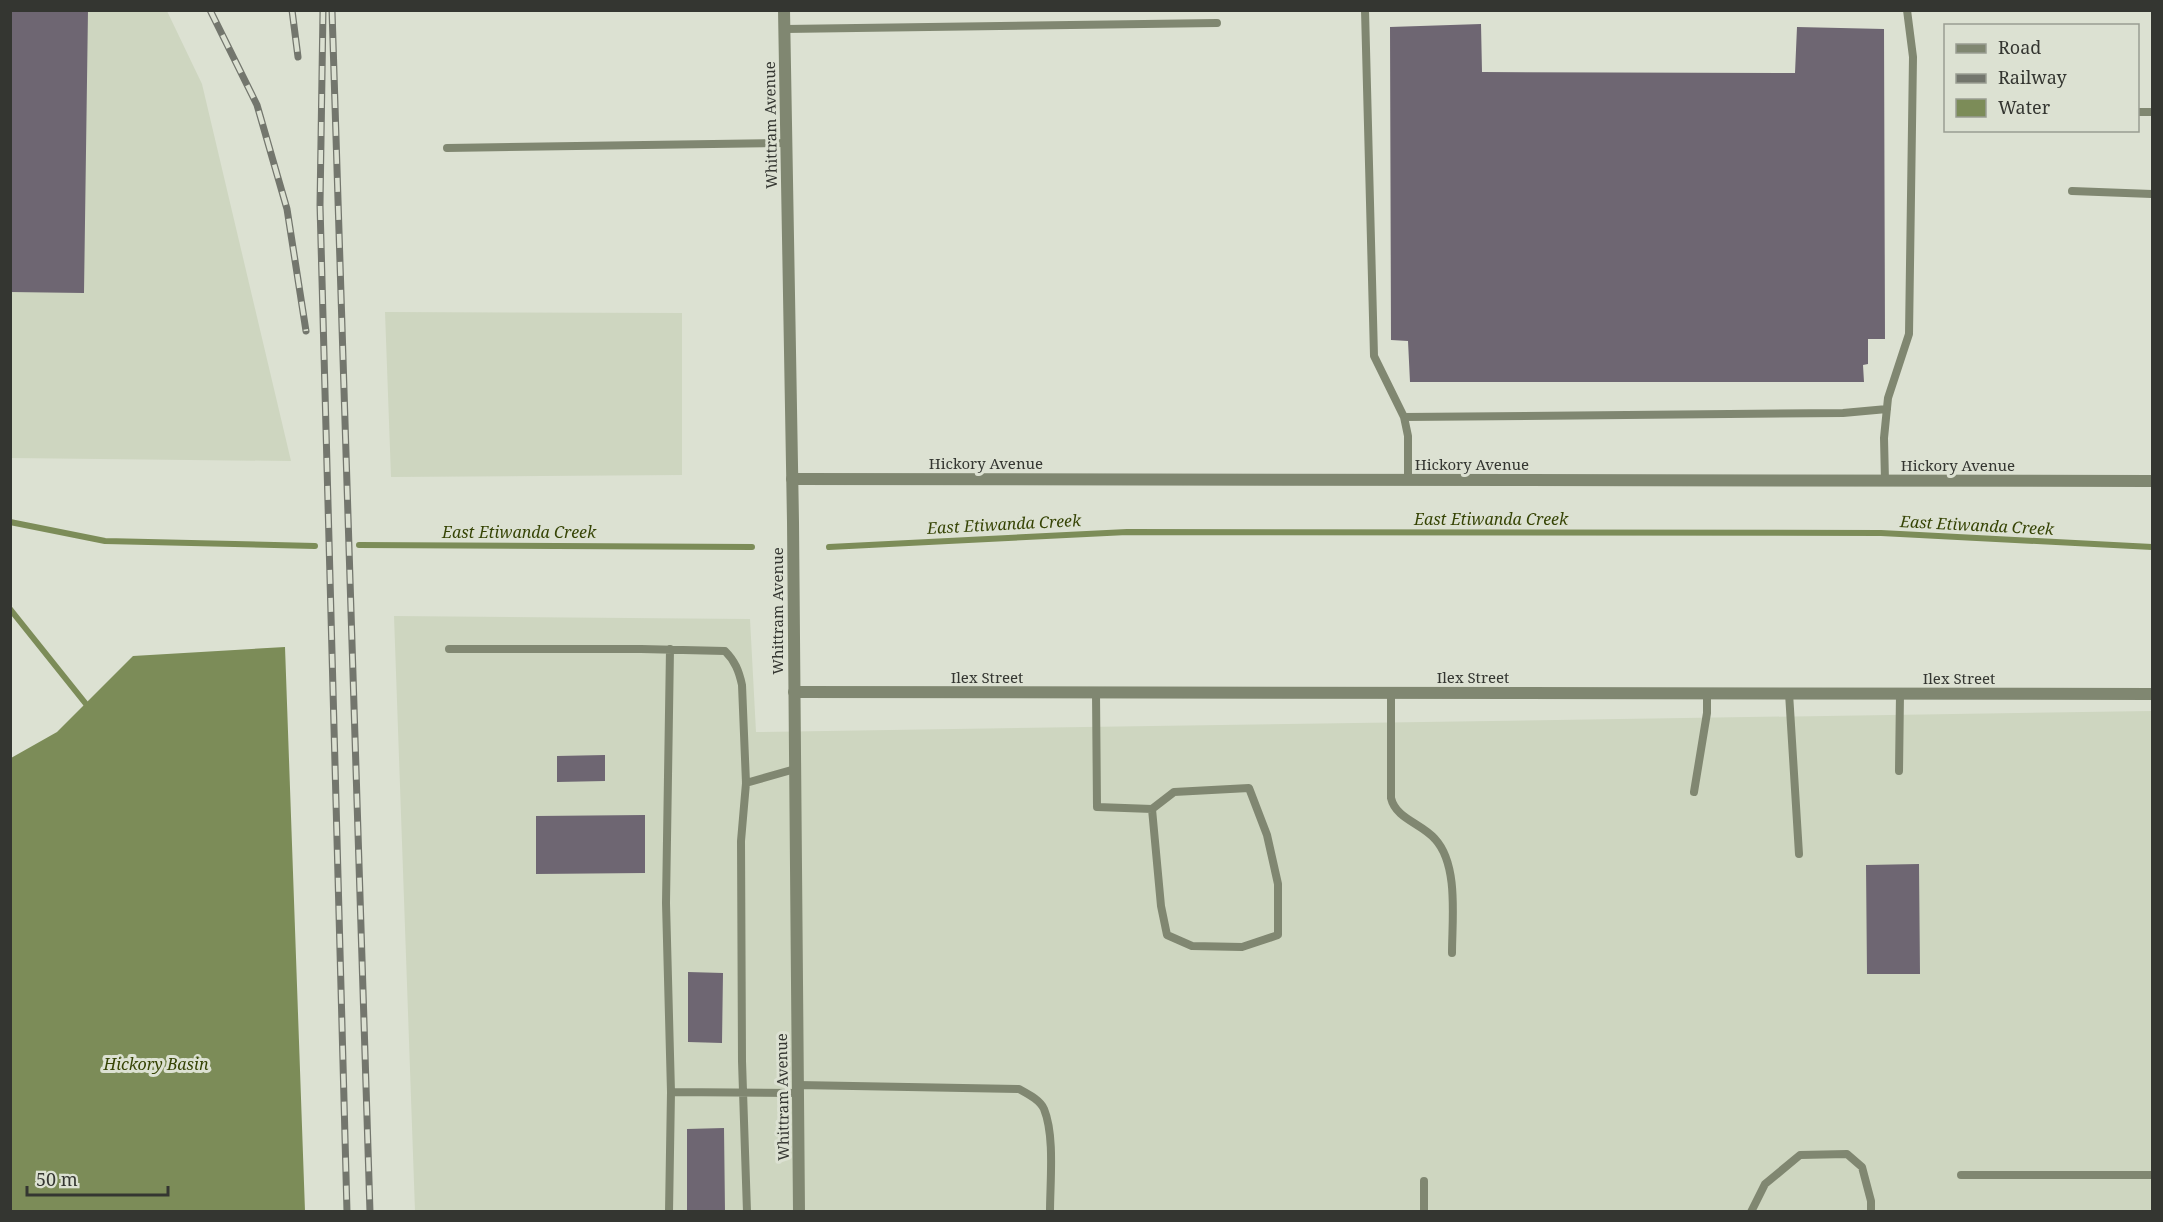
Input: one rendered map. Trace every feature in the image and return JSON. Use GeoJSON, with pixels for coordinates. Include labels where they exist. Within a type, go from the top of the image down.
{"type":"FeatureCollection","features":[{"type":"Feature","properties":{"kind":"street","name":"Whittram Avenue"},"geometry":{"type":"LineString","coordinates":[[784,10],[793,522],[799,1212]]}},
{"type":"Feature","properties":{"kind":"street","name":"Hickory Avenue"},"geometry":{"type":"LineString","coordinates":[[792,479],[2152,481]]}},
{"type":"Feature","properties":{"kind":"street","name":"Ilex Street"},"geometry":{"type":"LineString","coordinates":[[794,692],[2152,694]]}},
{"type":"Feature","properties":{"kind":"lane"},"geometry":{"type":"LineString","coordinates":[[1365,10],[1374,356],[1404,417],[1408,435],[1408,480]]}},
{"type":"Feature","properties":{"kind":"lane"},"geometry":{"type":"LineString","coordinates":[[1885,481],[1884,438],[1888,398],[1909,334],[1913,57],[1907,10]]}},
{"type":"Feature","properties":{"kind":"lane"},"geometry":{"type":"LineString","coordinates":[[785,29],[1216,23]]}},
{"type":"Feature","properties":{"kind":"lane"},"geometry":{"type":"LineString","coordinates":[[447,148],[787,142]]}},
{"type":"Feature","properties":{"kind":"lane"},"geometry":{"type":"LineString","coordinates":[[2072,191],[2152,195]]}},
{"type":"Feature","properties":{"kind":"lane"},"geometry":{"type":"LineString","coordinates":[[1404,417],[1844,413],[1887,409]]}},
{"type":"Feature","properties":{"kind":"lane"},"geometry":{"type":"LineString","coordinates":[[449,650],[725,651],[732,657],[739,670],[742,685],[746,783],[741,841],[742,1061],[747,1212]]}},
{"type":"Feature","properties":{"kind":"lane"},"geometry":{"type":"LineString","coordinates":[[669,1212],[671,1092],[666,903],[670,650]]}},
{"type":"Feature","properties":{"kind":"lane"},"geometry":{"type":"LineString","coordinates":[[1096,693],[1097,807],[1152,809],[1174,792],[1249,788],[1268,835],[1278,884],[1278,935],[1242,947],[1192,946],[1167,935],[1161,906],[1152,809]]}},
{"type":"Feature","properties":{"kind":"lane"},"geometry":{"type":"LineString","coordinates":[[1391,693],[1391,798],[1393,807],[1398,813],[1423,828],[1444,852],[1452,888],[1452,953]]}},
{"type":"Feature","properties":{"kind":"lane"},"geometry":{"type":"LineString","coordinates":[[1694,792],[1707,713],[1707,693]]}},
{"type":"Feature","properties":{"kind":"lane"},"geometry":{"type":"LineString","coordinates":[[1789,693],[1799,854]]}},
{"type":"Feature","properties":{"kind":"lane"},"geometry":{"type":"LineString","coordinates":[[1899,771],[1900,694]]}},
{"type":"Feature","properties":{"kind":"lane"},"geometry":{"type":"LineString","coordinates":[[746,783],[795,769]]}},
{"type":"Feature","properties":{"kind":"lane"},"geometry":{"type":"LineString","coordinates":[[671,1092],[744,1094],[798,1089],[1019,1089],[1032,1096],[1044,1108],[1050,1136],[1050,1212]]}},
{"type":"Feature","properties":{"kind":"lane"},"geometry":{"type":"LineString","coordinates":[[1751,1212],[1765,1184],[1800,1155],[1847,1154],[1863,1167],[1871,1201],[1871,1212]]}},
{"type":"Feature","properties":{"kind":"lane"},"geometry":{"type":"LineString","coordinates":[[1961,1175],[2152,1175]]}},
{"type":"Feature","properties":{"kind":"lane"},"geometry":{"type":"LineString","coordinates":[[1424,1181],[1424,1212]]}},
{"type":"Feature","properties":{"kind":"shaded area"},"geometry":{"type":"Polygon","coordinates":[[[11,11],[167,11],[202,84],[291,461],[11,458],[11,11]]]}},
{"type":"Feature","properties":{"kind":"shaded area"},"geometry":{"type":"Polygon","coordinates":[[[385,312],[682,313],[682,475],[391,477],[385,312]]]}},
{"type":"Feature","properties":{"kind":"shaded area"},"geometry":{"type":"Polygon","coordinates":[[[394,616],[750,619],[756,732],[2152,711],[2152,1211],[415,1211],[394,616]]]}},
{"type":"Feature","properties":{"kind":"water","name":"Hickory Basin"},"geometry":{"type":"Polygon","coordinates":[[[285,647],[305,1211],[11,1211],[11,758],[57,732],[133,656],[285,647]]]}},
{"type":"Feature","properties":{"kind":"building"},"geometry":{"type":"Polygon","coordinates":[[[10,10],[88,10],[84,293],[10,292],[10,10]]]}},
{"type":"Feature","properties":{"kind":"building"},"geometry":{"type":"Polygon","coordinates":[[[1481,24],[1482,72],[1795,73],[1797,27],[1884,29],[1885,339],[1868,339],[1868,364],[1863,365],[1864,382],[1410,382],[1408,341],[1391,340],[1390,27],[1481,24]]]}},
{"type":"Feature","properties":{"kind":"building"},"geometry":{"type":"Polygon","coordinates":[[[605,755],[605,781],[557,782],[557,756],[605,755]]]}},
{"type":"Feature","properties":{"kind":"building"},"geometry":{"type":"Polygon","coordinates":[[[645,815],[645,873],[536,874],[536,816],[645,815]]]}},
{"type":"Feature","properties":{"kind":"building"},"geometry":{"type":"Polygon","coordinates":[[[1919,864],[1920,974],[1867,974],[1866,865],[1919,864]]]}},
{"type":"Feature","properties":{"kind":"building"},"geometry":{"type":"Polygon","coordinates":[[[688,972],[723,973],[722,1043],[688,1042],[688,972]]]}},
{"type":"Feature","properties":{"kind":"building"},"geometry":{"type":"Polygon","coordinates":[[[724,1128],[725,1212],[687,1212],[687,1129],[724,1128]]]}},
{"type":"Feature","properties":{"kind":"waterway","name":"East Etiwanda Creek"},"geometry":{"type":"LineString","coordinates":[[10,522],[105,541],[315,546]]}},
{"type":"Feature","properties":{"kind":"waterway","name":"East Etiwanda Creek"},"geometry":{"type":"LineString","coordinates":[[829,547],[1127,532],[1881,533],[2152,547]]}},
{"type":"Feature","properties":{"kind":"waterway","name":"East Etiwanda Creek"},"geometry":{"type":"LineString","coordinates":[[359,545],[752,547]]}},
{"type":"Feature","properties":{"kind":"waterway"},"geometry":{"type":"LineString","coordinates":[[10,609],[86,704]]}},
{"type":"Feature","properties":{"kind":"railway"},"geometry":{"type":"LineString","coordinates":[[210,10],[257,105],[287,209],[306,331]]}},
{"type":"Feature","properties":{"kind":"railway"},"geometry":{"type":"LineString","coordinates":[[292,10],[298,57]]}},
{"type":"Feature","properties":{"kind":"railway"},"geometry":{"type":"LineString","coordinates":[[323,10],[320,205],[347,1212]]}},
{"type":"Feature","properties":{"kind":"railway"},"geometry":{"type":"LineString","coordinates":[[332,10],[370,1212]]}}]}
